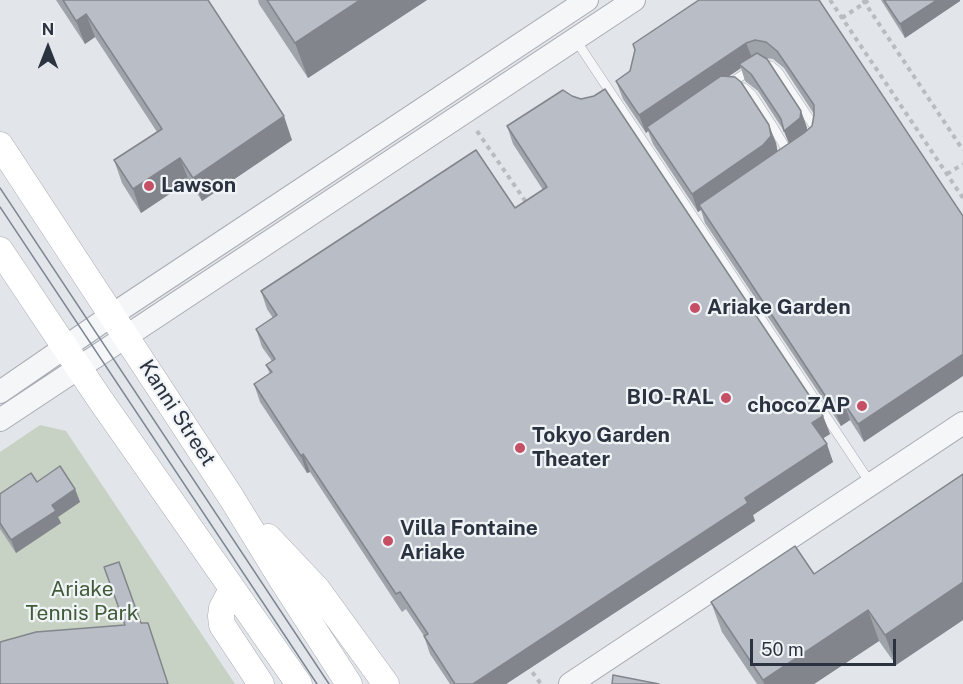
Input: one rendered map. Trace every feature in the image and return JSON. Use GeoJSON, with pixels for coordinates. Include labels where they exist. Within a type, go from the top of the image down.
{"type":"FeatureCollection","features":[{"type":"Feature","properties":{"kind":"main road","name":"Kanni Street"},"geometry":{"type":"LineString","coordinates":[[0,145],[231,497],[349,684]]}},
{"type":"Feature","properties":{"kind":"main road"},"geometry":{"type":"LineString","coordinates":[[0,250],[72,358],[299,684]]}},
{"type":"Feature","properties":{"kind":"main road"},"geometry":{"type":"LineString","coordinates":[[231,497],[317,589],[386,684]]}},
{"type":"Feature","properties":{"kind":"main road"},"geometry":{"type":"LineString","coordinates":[[232,589],[222,608],[220,616],[222,625],[261,684]]}},
{"type":"Feature","properties":{"kind":"street"},"geometry":{"type":"LineString","coordinates":[[0,420],[72,358],[112,315],[555,8],[587,0]]}},
{"type":"Feature","properties":{"kind":"street"},"geometry":{"type":"LineString","coordinates":[[0,392],[72,358],[126,336],[634,0]]}},
{"type":"Feature","properties":{"kind":"street"},"geometry":{"type":"LineString","coordinates":[[555,8],[575,39]]}},
{"type":"Feature","properties":{"kind":"street"},"geometry":{"type":"LineString","coordinates":[[570,684],[963,423]]}},
{"type":"Feature","properties":{"kind":"lane"},"geometry":{"type":"LineString","coordinates":[[575,39],[648,139],[696,221],[871,484]]}},
{"type":"Feature","properties":{"kind":"lane"},"geometry":{"type":"LineString","coordinates":[[791,157],[774,168],[785,154],[782,140],[752,95],[744,88],[734,86],[724,88],[756,66],[763,64],[771,66],[778,72],[814,126],[813,139],[807,145]]}},
{"type":"Feature","properties":{"kind":"lane"},"geometry":{"type":"LineString","coordinates":[[696,221],[705,215]]}},
{"type":"Feature","properties":{"kind":"path"},"geometry":{"type":"LineString","coordinates":[[830,0],[963,198]]}},
{"type":"Feature","properties":{"kind":"path"},"geometry":{"type":"LineString","coordinates":[[842,18],[866,1],[963,150]]}},
{"type":"Feature","properties":{"kind":"path"},"geometry":{"type":"LineString","coordinates":[[477,131],[529,206]]}},
{"type":"Feature","properties":{"kind":"path"},"geometry":{"type":"LineString","coordinates":[[947,174],[963,164]]}},
{"type":"Feature","properties":{"kind":"path"},"geometry":{"type":"LineString","coordinates":[[523,660],[541,684]]}},
{"type":"Feature","properties":{"kind":"green space","name":"Ariake Tennis Park"},"geometry":{"type":"Polygon","coordinates":[[[40,425],[66,431],[235,684],[0,684],[0,452],[40,425]]]}},
{"type":"Feature","properties":{"kind":"building"},"geometry":{"type":"Polygon","coordinates":[[[63,0],[208,0],[284,116],[193,178],[180,158],[133,189],[114,160],[162,129],[86,14],[76,21],[63,0]]]}},
{"type":"Feature","properties":{"kind":"building"},"geometry":{"type":"Polygon","coordinates":[[[267,0],[360,0],[295,43],[267,0]]]}},
{"type":"Feature","properties":{"kind":"building"},"geometry":{"type":"Polygon","coordinates":[[[699,0],[819,0],[963,216],[963,354],[858,424],[844,403],[834,409],[699,205],[812,126],[814,105],[777,51],[766,42],[755,40],[746,43],[639,115],[616,81],[630,71],[635,50],[633,44],[699,0]]]}},
{"type":"Feature","properties":{"kind":"building"},"geometry":{"type":"Polygon","coordinates":[[[884,0],[937,0],[900,24],[884,0]]]}},
{"type":"Feature","properties":{"kind":"building"},"geometry":{"type":"Polygon","coordinates":[[[757,53],[767,59],[801,111],[800,118],[784,131],[781,119],[751,74],[739,64],[757,53]]]}},
{"type":"Feature","properties":{"kind":"building"},"geometry":{"type":"Polygon","coordinates":[[[721,76],[735,77],[741,82],[769,125],[771,136],[763,145],[692,194],[647,127],[721,76]]]}},
{"type":"Feature","properties":{"kind":"building"},"geometry":{"type":"Polygon","coordinates":[[[605,89],[823,416],[812,423],[827,444],[745,498],[748,503],[473,684],[455,684],[424,636],[428,634],[400,592],[396,594],[254,384],[272,372],[266,365],[275,359],[256,329],[277,315],[261,291],[476,150],[515,208],[547,187],[507,126],[563,90],[581,99],[594,96],[605,89]]]}},
{"type":"Feature","properties":{"kind":"building"},"geometry":{"type":"Polygon","coordinates":[[[60,466],[75,489],[52,505],[56,511],[11,540],[0,523],[0,494],[31,473],[37,482],[60,466]]]}},
{"type":"Feature","properties":{"kind":"building"},"geometry":{"type":"Polygon","coordinates":[[[963,474],[963,582],[885,635],[868,610],[763,680],[711,602],[795,546],[814,574],[963,474]]]}},
{"type":"Feature","properties":{"kind":"building"},"geometry":{"type":"Polygon","coordinates":[[[119,562],[141,623],[148,623],[168,684],[0,684],[0,642],[36,632],[125,625],[104,567],[119,562]]]}},
{"type":"Feature","properties":{"kind":"building"},"geometry":{"type":"Polygon","coordinates":[[[613,675],[659,684],[612,684],[613,675]]]}},
{"type":"Feature","properties":{"kind":"tram line"},"geometry":{"type":"LineString","coordinates":[[0,188],[329,684]]}},
{"type":"Feature","properties":{"kind":"tram line"},"geometry":{"type":"LineString","coordinates":[[0,207],[317,684]]}},
{"type":"Feature","properties":{"kind":"place","name":"Lawson"},"geometry":{"type":"Point","coordinates":[149,186]}},
{"type":"Feature","properties":{"kind":"place","name":"Ariake Garden"},"geometry":{"type":"Point","coordinates":[695,308]}},
{"type":"Feature","properties":{"kind":"place","name":"BIO-RAL"},"geometry":{"type":"Point","coordinates":[726,398]}},
{"type":"Feature","properties":{"kind":"place","name":"chocoZAP"},"geometry":{"type":"Point","coordinates":[862,406]}},
{"type":"Feature","properties":{"kind":"place","name":"Tokyo Garden Theater"},"geometry":{"type":"Point","coordinates":[520,448]}},
{"type":"Feature","properties":{"kind":"place","name":"Villa Fontaine Ariake"},"geometry":{"type":"Point","coordinates":[388,541]}}]}
